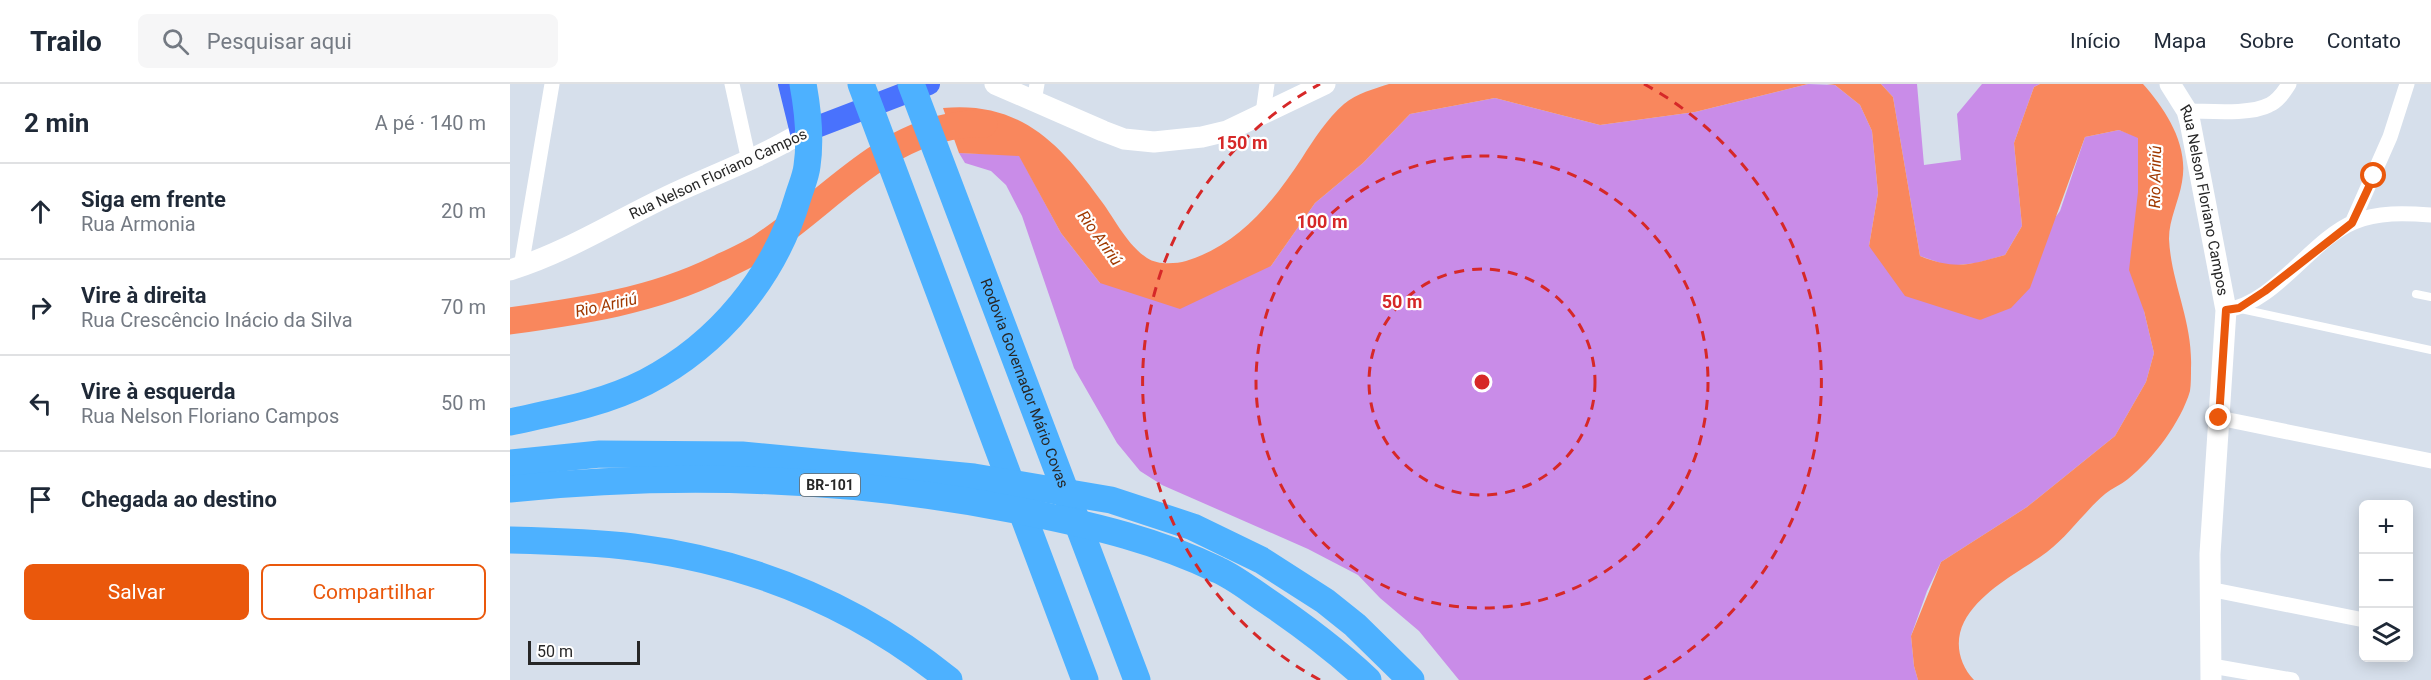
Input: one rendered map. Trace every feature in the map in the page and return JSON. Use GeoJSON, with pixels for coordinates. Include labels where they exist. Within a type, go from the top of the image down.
{"type":"FeatureCollection","features":[{"type":"Feature","properties":{"kind":"highway"},"geometry":{"type":"LineString","coordinates":[[510,422],[577,407],[645,382],[695,352],[732,316],[762,277],[786,232],[796,204],[807,168],[810,137],[804,84]]}},
{"type":"Feature","properties":{"kind":"highway","name":"Rodovia Governador Mário Covas"},"geometry":{"type":"LineString","coordinates":[[911,84],[1137,680]]}},
{"type":"Feature","properties":{"kind":"highway"},"geometry":{"type":"LineString","coordinates":[[862,86],[1085,680]]}},
{"type":"Feature","properties":{"kind":"highway","name":"BR-101"},"geometry":{"type":"LineString","coordinates":[[510,463],[600,454],[648,453],[801,459],[974,477],[1111,500],[1193,527],[1270,565],[1347,619],[1383,650],[1411,680]]}},
{"type":"Feature","properties":{"kind":"highway","name":"BR-101"},"geometry":{"type":"LineString","coordinates":[[510,489],[597,481],[659,479],[811,484],[979,502],[1110,530],[1187,556],[1220,571],[1307,628],[1368,680]]}},
{"type":"Feature","properties":{"kind":"highway"},"geometry":{"type":"LineString","coordinates":[[510,540],[633,547],[712,562],[777,582],[851,613],[914,653],[949,680]]}},
{"type":"Feature","properties":{"kind":"main road"},"geometry":{"type":"LineString","coordinates":[[789,84],[801,133]]}},
{"type":"Feature","properties":{"kind":"main road","name":"Rua Nelson Floriano Campos"},"geometry":{"type":"LineString","coordinates":[[516,268],[560,251],[682,189],[749,161],[801,133],[929,84]]}},
{"type":"Feature","properties":{"kind":"main road"},"geometry":{"type":"LineString","coordinates":[[995,84],[1036,93],[1124,139],[1154,142],[1202,137],[1227,131],[1325,84]]}},
{"type":"Feature","properties":{"kind":"main road","name":"Rua Nelson Floriano Campos"},"geometry":{"type":"LineString","coordinates":[[2170,84],[2187,111],[2233,309],[2219,418],[2211,514],[2209,589],[2211,673]]}},
{"type":"Feature","properties":{"kind":"street"},"geometry":{"type":"LineString","coordinates":[[516,268],[552,84]]}},
{"type":"Feature","properties":{"kind":"street"},"geometry":{"type":"LineString","coordinates":[[732,84],[749,161]]}},
{"type":"Feature","properties":{"kind":"street"},"geometry":{"type":"LineString","coordinates":[[1263,112],[1268,84]]}},
{"type":"Feature","properties":{"kind":"street"},"geometry":{"type":"LineString","coordinates":[[2187,111],[2254,109],[2270,105],[2281,96],[2289,84]]}},
{"type":"Feature","properties":{"kind":"street"},"geometry":{"type":"LineString","coordinates":[[2352,223],[2386,146],[2407,84]]}},
{"type":"Feature","properties":{"kind":"street"},"geometry":{"type":"LineString","coordinates":[[2233,309],[2280,280],[2352,223],[2384,214],[2431,215]]}},
{"type":"Feature","properties":{"kind":"street"},"geometry":{"type":"LineString","coordinates":[[2219,418],[2431,461]]}},
{"type":"Feature","properties":{"kind":"street"},"geometry":{"type":"LineString","coordinates":[[2209,589],[2359,619]]}},
{"type":"Feature","properties":{"kind":"street"},"geometry":{"type":"LineString","coordinates":[[2211,673],[2292,680]]}},
{"type":"Feature","properties":{"kind":"lane"},"geometry":{"type":"LineString","coordinates":[[2416,294],[2431,297]]}},
{"type":"Feature","properties":{"kind":"lane"},"geometry":{"type":"LineString","coordinates":[[2233,309],[2431,350]]}},
{"type":"Feature","properties":{"kind":"shaded area"},"geometry":{"type":"Polygon","coordinates":[[[1808,84],[1835,85],[1860,105],[1872,131],[1878,193],[1869,246],[1980,320],[2060,211],[2085,137],[2119,130],[2138,137],[2144,311],[2154,353],[2146,382],[2115,436],[2027,507],[1941,562],[1927,591],[1911,636],[1918,680],[1459,680],[1419,631],[1380,598],[1358,575],[1308,549],[1162,485],[1140,471],[1117,443],[1074,368],[1022,216],[1006,185],[991,171],[965,163],[959,153],[1019,155],[1061,233],[1100,283],[1271,266],[1315,203],[1363,163],[1410,114],[1495,98],[1600,125],[1695,112],[1808,84]]]}},
{"type":"Feature","properties":{"kind":"shaded area"},"geometry":{"type":"Polygon","coordinates":[[[1881,84],[1917,84],[1924,165],[1961,160],[1957,114],[1982,84],[2040,84],[2034,87],[2014,143],[2022,226],[2005,255],[1977,263],[1949,266],[1920,256],[1893,97],[1881,84]]]}},
{"type":"Feature","properties":{"kind":"water"},"geometry":{"type":"Polygon","coordinates":[[[1389,84],[1808,84],[1695,112],[1600,125],[1495,98],[1410,114],[1363,163],[1315,203],[1271,266],[1180,309],[1100,283],[1061,233],[1019,156],[959,153],[943,108],[993,111],[1015,118],[1034,129],[1068,159],[1084,177],[1127,238],[1140,252],[1151,260],[1171,263],[1186,261],[1205,254],[1238,233],[1267,206],[1321,130],[1344,104],[1354,97],[1389,84]]]}},
{"type":"Feature","properties":{"kind":"water"},"geometry":{"type":"Polygon","coordinates":[[[1827,84],[1881,84],[1893,97],[1920,256],[1943,263],[1972,263],[2005,255],[2022,226],[2014,143],[2034,87],[2040,84],[2143,84],[2160,105],[2179,142],[2183,168],[2182,182],[2169,239],[2191,351],[2190,391],[2186,403],[2165,439],[2137,471],[2105,494],[2047,552],[2002,582],[1980,600],[1971,611],[1961,630],[1959,645],[1965,667],[1974,680],[1918,680],[1914,666],[1911,636],[1941,562],[2027,507],[2115,436],[2146,382],[2154,353],[2144,311],[2129,270],[2138,192],[2138,138],[2119,130],[2085,137],[2030,288],[2011,308],[1980,320],[1905,296],[1869,246],[1878,193],[1872,131],[1860,105],[1835,85],[1827,84]]]}},
{"type":"Feature","properties":{"kind":"waterway","name":"Rio Aririú"},"geometry":{"type":"LineString","coordinates":[[510,321],[616,303],[692,280],[762,246],[850,178],[897,146],[949,127],[984,124]]}},
{"type":"Feature","properties":{"kind":"route"},"geometry":{"type":"LineString","coordinates":[[2219,418],[2226,310],[2239,308],[2265,291],[2332,236],[2352,223],[2374,176]]}}]}
